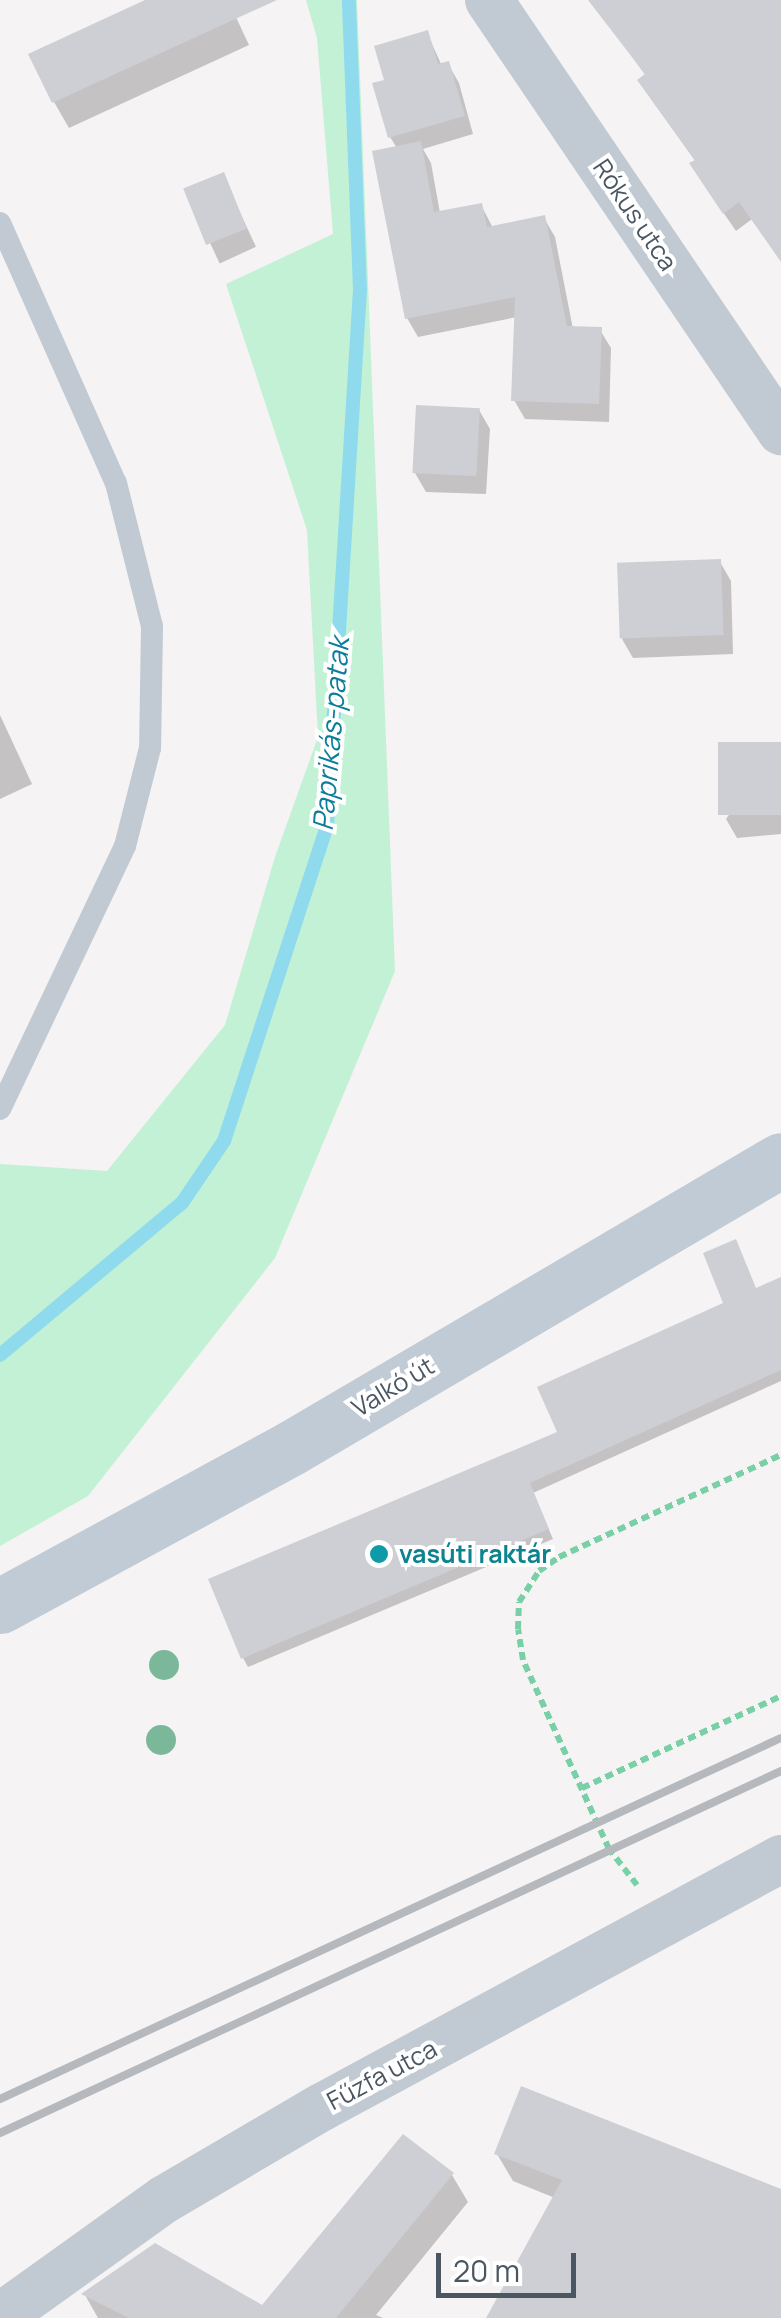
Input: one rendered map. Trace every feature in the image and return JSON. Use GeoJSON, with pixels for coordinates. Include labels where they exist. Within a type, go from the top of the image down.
{"type":"FeatureCollection","features":[{"type":"Feature","properties":{"kind":"street","name":"Rókus utca"},"geometry":{"type":"LineString","coordinates":[[489,0],[781,431]]}},
{"type":"Feature","properties":{"kind":"street","name":"Valkó út"},"geometry":{"type":"LineString","coordinates":[[0,1606],[291,1448],[781,1160]]}},
{"type":"Feature","properties":{"kind":"street","name":"Fűzfa utca"},"geometry":{"type":"LineString","coordinates":[[0,2317],[165,2200],[322,2107],[781,1859]]}},
{"type":"Feature","properties":{"kind":"lane"},"geometry":{"type":"LineString","coordinates":[[0,223],[116,483],[152,626],[150,748],[125,846],[0,1109]]}},
{"type":"Feature","properties":{"kind":"path"},"geometry":{"type":"LineString","coordinates":[[617,1864],[524,1660],[518,1629],[520,1602],[539,1572],[559,1558],[781,1455]]}},
{"type":"Feature","properties":{"kind":"path"},"geometry":{"type":"LineString","coordinates":[[582,1788],[781,1696]]}},
{"type":"Feature","properties":{"kind":"green space"},"geometry":{"type":"Polygon","coordinates":[[[306,0],[357,0],[395,971],[275,1258],[88,1496],[0,1546],[0,1164],[107,1171],[225,1025],[275,857],[318,737],[307,530],[226,284],[333,234],[317,38],[306,0]]]}},
{"type":"Feature","properties":{"kind":"building"},"geometry":{"type":"Polygon","coordinates":[[[145,0],[277,0],[52,103],[28,54],[145,0]]]}},
{"type":"Feature","properties":{"kind":"building"},"geometry":{"type":"Polygon","coordinates":[[[588,0],[781,0],[781,262],[739,202],[723,214],[689,163],[695,160],[637,80],[645,74],[588,0]]]}},
{"type":"Feature","properties":{"kind":"building"},"geometry":{"type":"Polygon","coordinates":[[[428,30],[438,64],[449,61],[465,116],[388,138],[372,83],[384,80],[374,46],[428,30]]]}},
{"type":"Feature","properties":{"kind":"building"},"geometry":{"type":"Polygon","coordinates":[[[421,141],[434,212],[482,203],[487,227],[545,215],[567,326],[602,327],[599,404],[511,401],[515,297],[405,319],[372,151],[421,141]]]}},
{"type":"Feature","properties":{"kind":"building"},"geometry":{"type":"Polygon","coordinates":[[[224,172],[247,229],[206,245],[183,188],[224,172]]]}},
{"type":"Feature","properties":{"kind":"building"},"geometry":{"type":"Polygon","coordinates":[[[416,405],[480,408],[476,476],[412,473],[416,405]]]}},
{"type":"Feature","properties":{"kind":"building"},"geometry":{"type":"Polygon","coordinates":[[[721,559],[724,635],[620,639],[617,563],[721,559]]]}},
{"type":"Feature","properties":{"kind":"building"},"geometry":{"type":"Polygon","coordinates":[[[718,742],[781,742],[781,815],[718,815],[718,742]]]}},
{"type":"Feature","properties":{"kind":"building"},"geometry":{"type":"Polygon","coordinates":[[[736,1239],[756,1288],[781,1277],[781,1370],[530,1483],[549,1529],[241,1659],[208,1579],[557,1432],[537,1387],[723,1303],[703,1253],[736,1239]]]}},
{"type":"Feature","properties":{"kind":"building"},"geometry":{"type":"Polygon","coordinates":[[[521,2086],[781,2189],[781,2318],[486,2318],[562,2180],[494,2154],[521,2086]]]}},
{"type":"Feature","properties":{"kind":"building"},"geometry":{"type":"Polygon","coordinates":[[[403,2134],[454,2173],[336,2318],[129,2318],[81,2294],[155,2243],[262,2305],[403,2134]]]}},
{"type":"Feature","properties":{"kind":"waterway","name":"Paprikás-patak"},"geometry":{"type":"LineString","coordinates":[[0,1355],[182,1203],[224,1141],[327,826],[360,290],[349,0]]}},
{"type":"Feature","properties":{"kind":"railway"},"geometry":{"type":"LineString","coordinates":[[0,2099],[781,1738]]}},
{"type":"Feature","properties":{"kind":"railway"},"geometry":{"type":"LineString","coordinates":[[0,2133],[781,1771]]}},
{"type":"Feature","properties":{"kind":"place","name":"vasúti raktár"},"geometry":{"type":"Point","coordinates":[379,1554]}}]}
